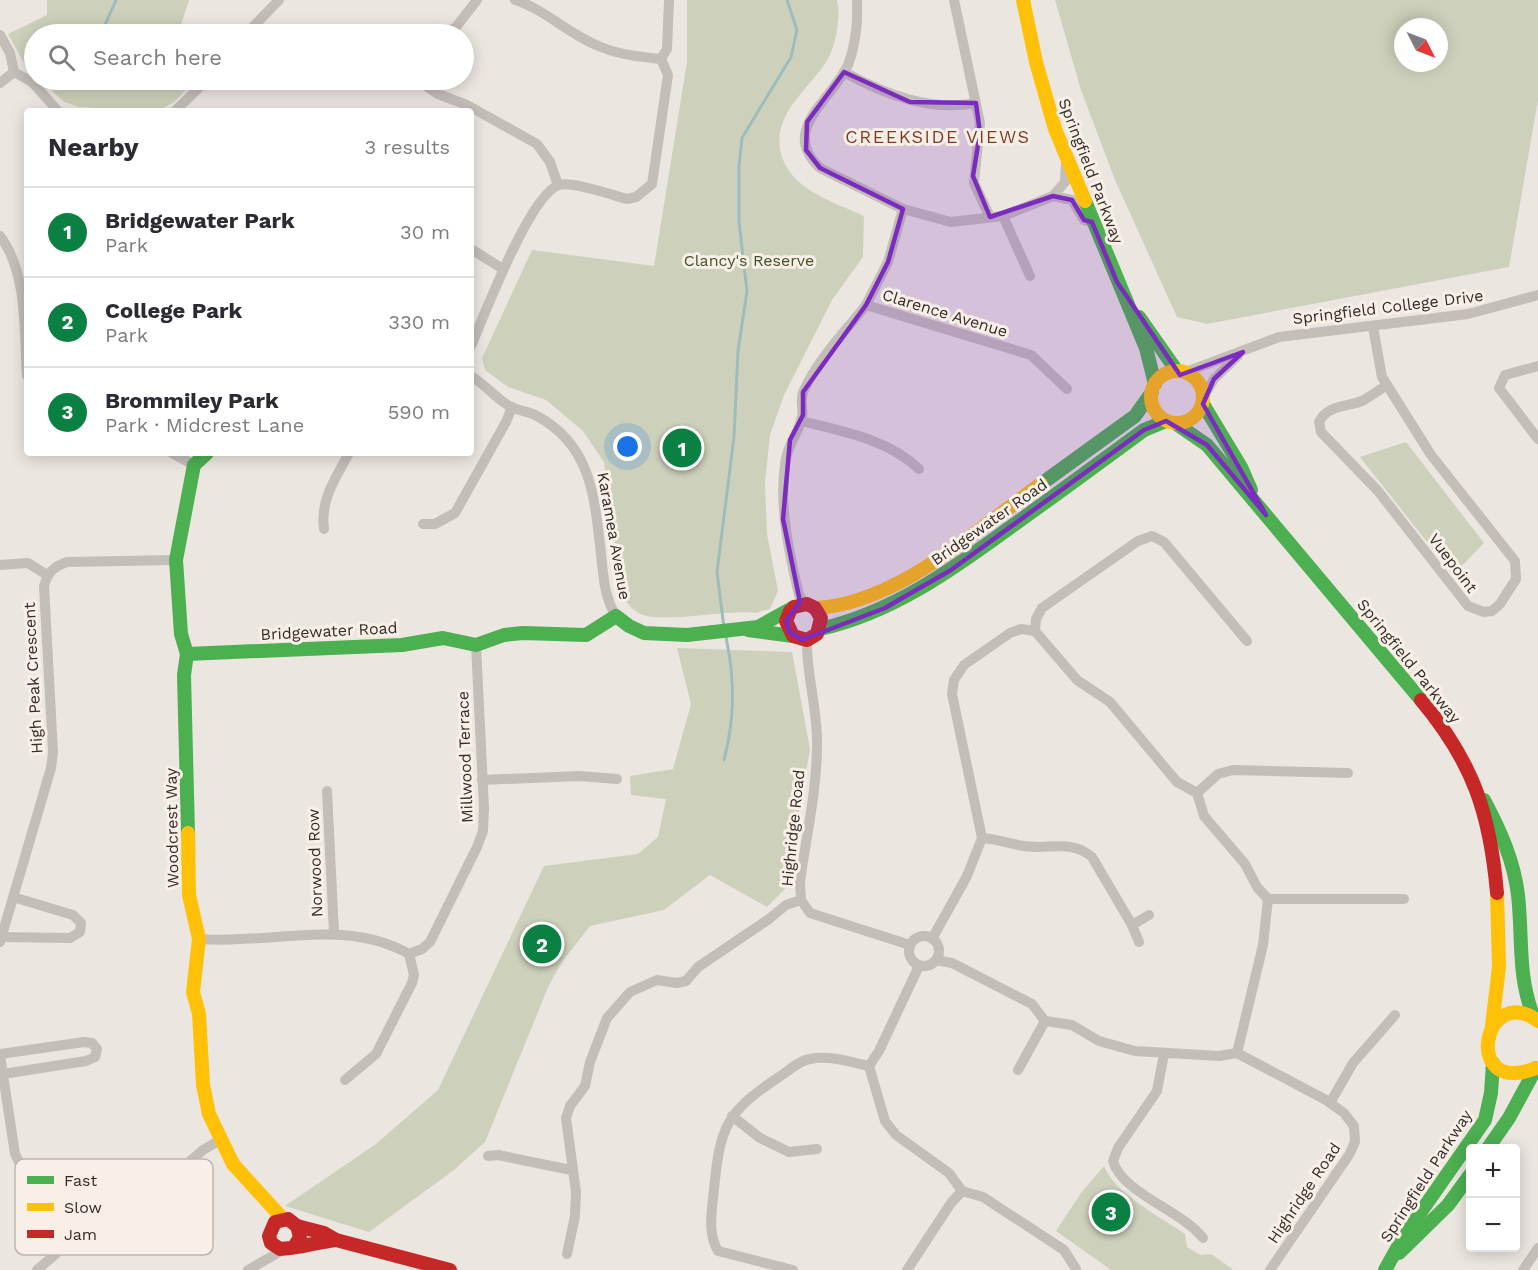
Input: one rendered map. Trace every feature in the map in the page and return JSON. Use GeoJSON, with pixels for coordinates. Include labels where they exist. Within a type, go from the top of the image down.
{"type":"FeatureCollection","features":[{"type":"Feature","properties":{"kind":"street"},"geometry":{"type":"LineString","coordinates":[[252,24],[264,5],[279,0]]}},
{"type":"Feature","properties":{"kind":"street"},"geometry":{"type":"LineString","coordinates":[[458,24],[477,0]]}},
{"type":"Feature","properties":{"kind":"street"},"geometry":{"type":"LineString","coordinates":[[515,0],[530,4],[599,47],[634,57],[661,59]]}},
{"type":"Feature","properties":{"kind":"street"},"geometry":{"type":"LineString","coordinates":[[661,59],[667,49],[669,0]]}},
{"type":"Feature","properties":{"kind":"street"},"geometry":{"type":"LineString","coordinates":[[857,0],[855,40],[844,72],[807,122],[804,133],[806,150],[820,168],[903,209],[951,222],[970,222],[1003,216],[1053,196],[1065,182],[1066,159]]}},
{"type":"Feature","properties":{"kind":"street"},"geometry":{"type":"LineString","coordinates":[[954,0],[980,133],[973,176],[990,217]]}},
{"type":"Feature","properties":{"kind":"street","name":"Springfield Parkway"},"geometry":{"type":"LineString","coordinates":[[1023,0],[1036,62],[1055,129],[1147,352],[1153,388]]}},
{"type":"Feature","properties":{"kind":"street"},"geometry":{"type":"LineString","coordinates":[[0,35],[10,53],[14,72],[24,78]]}},
{"type":"Feature","properties":{"kind":"street"},"geometry":{"type":"LineString","coordinates":[[474,339],[503,269],[530,219],[550,190],[565,184],[627,199],[636,197],[652,184],[668,75],[661,59]]}},
{"type":"Feature","properties":{"kind":"street"},"geometry":{"type":"LineString","coordinates":[[0,83],[14,72]]}},
{"type":"Feature","properties":{"kind":"street"},"geometry":{"type":"LineString","coordinates":[[844,72],[910,102],[963,106],[976,104]]}},
{"type":"Feature","properties":{"kind":"street"},"geometry":{"type":"LineString","coordinates":[[39,90],[55,108]]}},
{"type":"Feature","properties":{"kind":"street"},"geometry":{"type":"LineString","coordinates":[[178,108],[197,90]]}},
{"type":"Feature","properties":{"kind":"street"},"geometry":{"type":"LineString","coordinates":[[432,90],[472,108]]}},
{"type":"Feature","properties":{"kind":"street"},"geometry":{"type":"LineString","coordinates":[[474,109],[537,144],[550,162],[558,185]]}},
{"type":"Feature","properties":{"kind":"street"},"geometry":{"type":"LineString","coordinates":[[1053,196],[1072,200],[1084,220],[1092,222]]}},
{"type":"Feature","properties":{"kind":"street"},"geometry":{"type":"LineString","coordinates":[[866,305],[888,262],[903,209]]}},
{"type":"Feature","properties":{"kind":"street"},"geometry":{"type":"LineString","coordinates":[[1003,216],[1030,276]]}},
{"type":"Feature","properties":{"kind":"street"},"geometry":{"type":"LineString","coordinates":[[0,236],[12,256],[17,276],[24,346]]}},
{"type":"Feature","properties":{"kind":"street"},"geometry":{"type":"LineString","coordinates":[[474,251],[503,269]]}},
{"type":"Feature","properties":{"kind":"street","name":"Springfield Parkway"},"geometry":{"type":"LineString","coordinates":[[1117,282],[1181,371]]}},
{"type":"Feature","properties":{"kind":"street","name":"Springfield College Drive"},"geometry":{"type":"LineString","coordinates":[[1181,371],[1243,352],[1279,337],[1468,314],[1538,295]]}},
{"type":"Feature","properties":{"kind":"street","name":"Clarence Avenue"},"geometry":{"type":"LineString","coordinates":[[801,605],[783,519],[785,464],[790,440],[801,421],[803,392],[818,366],[866,305],[1031,356],[1067,389]]}},
{"type":"Feature","properties":{"kind":"street","name":"Vuepoint"},"geometry":{"type":"LineString","coordinates":[[1373,327],[1376,356],[1387,385],[1431,455],[1515,561],[1516,579],[1500,604],[1492,611],[1476,612],[1461,601],[1425,550],[1377,491],[1321,432],[1319,422],[1326,414],[1339,406],[1364,400],[1387,385]]}},
{"type":"Feature","properties":{"kind":"street","name":"Springfield College Drive"},"geometry":{"type":"LineString","coordinates":[[1203,400],[1214,379],[1243,352]]}},
{"type":"Feature","properties":{"kind":"street"},"geometry":{"type":"LineString","coordinates":[[1538,366],[1504,375],[1499,388],[1538,439]]}},
{"type":"Feature","properties":{"kind":"street"},"geometry":{"type":"LineString","coordinates":[[1181,371],[1199,381],[1203,400],[1192,419],[1170,422],[1153,407],[1153,388],[1167,373],[1181,371]]}},
{"type":"Feature","properties":{"kind":"street","name":"Karamea Avenue"},"geometry":{"type":"LineString","coordinates":[[474,378],[512,407],[536,415],[555,429],[574,447],[587,468],[608,598],[616,616]]}},
{"type":"Feature","properties":{"kind":"street","name":"Bridgewater Road"},"geometry":{"type":"LineString","coordinates":[[616,616],[627,626],[644,633],[746,630],[767,624],[801,605],[829,608],[859,600],[892,586],[925,567],[1116,431],[1135,416],[1153,388]]}},
{"type":"Feature","properties":{"kind":"street","name":"Springfield Parkway"},"geometry":{"type":"LineString","coordinates":[[1203,400],[1266,516]]}},
{"type":"Feature","properties":{"kind":"street"},"geometry":{"type":"LineString","coordinates":[[423,524],[435,524],[455,513],[506,422],[512,407]]}},
{"type":"Feature","properties":{"kind":"street"},"geometry":{"type":"LineString","coordinates":[[801,421],[903,453],[919,469]]}},
{"type":"Feature","properties":{"kind":"street","name":"Springfield Parkway"},"geometry":{"type":"LineString","coordinates":[[1170,422],[1207,445],[1442,724],[1477,788],[1496,876],[1498,958],[1492,1026],[1486,1049],[1493,1063],[1491,1093],[1485,1120],[1404,1236],[1389,1264]]}},
{"type":"Feature","properties":{"kind":"street","name":"Bridgewater Road"},"geometry":{"type":"LineString","coordinates":[[820,629],[862,618],[885,608],[951,570],[1144,430],[1170,422]]}},
{"type":"Feature","properties":{"kind":"street"},"geometry":{"type":"LineString","coordinates":[[178,456],[194,465],[204,456]]}},
{"type":"Feature","properties":{"kind":"street"},"geometry":{"type":"LineString","coordinates":[[324,529],[322,508],[348,456]]}},
{"type":"Feature","properties":{"kind":"street","name":"Woodcrest Way"},"geometry":{"type":"LineString","coordinates":[[194,465],[176,560],[181,634],[187,654],[184,675],[191,870],[189,895],[199,939],[193,992],[199,1014],[203,1085],[209,1114],[233,1164],[283,1219]]}},
{"type":"Feature","properties":{"kind":"street"},"geometry":{"type":"LineString","coordinates":[[1035,631],[1036,619],[1042,609],[1138,541],[1152,536],[1164,542],[1247,641]]}},
{"type":"Feature","properties":{"kind":"street"},"geometry":{"type":"LineString","coordinates":[[0,565],[28,563],[47,575],[55,566],[67,562],[176,560]]}},
{"type":"Feature","properties":{"kind":"street","name":"High Peak Crescent"},"geometry":{"type":"LineString","coordinates":[[1,939],[51,768],[53,752],[44,586],[47,575]]}},
{"type":"Feature","properties":{"kind":"street"},"geometry":{"type":"LineString","coordinates":[[801,605],[821,618],[820,629],[800,638],[786,621],[801,605]]}},
{"type":"Feature","properties":{"kind":"street"},"geometry":{"type":"LineString","coordinates":[[476,645],[504,635],[524,633],[552,636],[586,635],[616,616]]}},
{"type":"Feature","properties":{"kind":"street"},"geometry":{"type":"LineString","coordinates":[[932,939],[967,876],[982,838],[952,694],[954,680],[964,665],[1010,633],[1021,629],[1035,631],[1077,680],[1110,702],[1177,782],[1197,793],[1204,816],[1245,864],[1257,887],[1268,899],[1404,899]]}},
{"type":"Feature","properties":{"kind":"street","name":"Bridgewater Road"},"geometry":{"type":"LineString","coordinates":[[746,630],[800,638]]}},
{"type":"Feature","properties":{"kind":"street","name":"Bridgewater Road"},"geometry":{"type":"LineString","coordinates":[[187,654],[402,645],[443,638],[476,645]]}},
{"type":"Feature","properties":{"kind":"street","name":"Highridge Road"},"geometry":{"type":"LineString","coordinates":[[800,638],[816,719],[817,745],[800,882],[801,900],[810,914],[910,945]]}},
{"type":"Feature","properties":{"kind":"street","name":"Millwood Terrace"},"geometry":{"type":"LineString","coordinates":[[409,954],[422,949],[430,942],[483,831],[476,645]]}},
{"type":"Feature","properties":{"kind":"street"},"geometry":{"type":"LineString","coordinates":[[1197,793],[1218,774],[1233,770],[1348,772]]}},
{"type":"Feature","properties":{"kind":"street"},"geometry":{"type":"LineString","coordinates":[[482,780],[579,776],[617,779]]}},
{"type":"Feature","properties":{"kind":"street"},"geometry":{"type":"LineString","coordinates":[[1477,788],[1503,836],[1509,854],[1518,895],[1521,986],[1537,1019]]}},
{"type":"Feature","properties":{"kind":"street","name":"Norwood Row"},"geometry":{"type":"LineString","coordinates":[[327,791],[333,933]]}},
{"type":"Feature","properties":{"kind":"street"},"geometry":{"type":"LineString","coordinates":[[982,838],[999,839],[1024,846],[1074,846],[1084,850],[1092,857],[1132,925],[1139,942]]}},
{"type":"Feature","properties":{"kind":"street"},"geometry":{"type":"LineString","coordinates":[[1,939],[70,938],[80,932],[81,923],[73,915],[13,897]]}},
{"type":"Feature","properties":{"kind":"street"},"geometry":{"type":"LineString","coordinates":[[936,960],[952,963],[1032,1004],[1045,1021],[1072,1025],[1115,1047],[1164,1054],[1219,1056],[1237,1053],[1263,945],[1268,899]]}},
{"type":"Feature","properties":{"kind":"street"},"geometry":{"type":"LineString","coordinates":[[567,1254],[575,1216],[576,1192],[571,1170],[566,1118],[570,1106],[585,1086],[601,1030],[615,1008],[630,992],[657,980],[677,983],[686,981],[698,967],[759,926],[786,904],[801,900]]}},
{"type":"Feature","properties":{"kind":"street"},"geometry":{"type":"LineString","coordinates":[[1132,925],[1149,915]]}},
{"type":"Feature","properties":{"kind":"street"},"geometry":{"type":"LineString","coordinates":[[199,939],[333,933],[372,938],[409,954],[414,975],[412,983],[383,1042],[376,1054],[345,1080]]}},
{"type":"Feature","properties":{"kind":"street"},"geometry":{"type":"LineString","coordinates":[[919,937],[932,939],[939,948],[936,960],[928,966],[919,966],[910,958],[910,945],[919,937]]}},
{"type":"Feature","properties":{"kind":"street"},"geometry":{"type":"LineString","coordinates":[[869,1066],[879,1051],[919,966]]}},
{"type":"Feature","properties":{"kind":"street"},"geometry":{"type":"LineString","coordinates":[[1492,1026],[1497,1020],[1511,1014],[1537,1019]]}},
{"type":"Feature","properties":{"kind":"street"},"geometry":{"type":"LineString","coordinates":[[1330,1103],[1356,1058],[1395,1015]]}},
{"type":"Feature","properties":{"kind":"street"},"geometry":{"type":"LineString","coordinates":[[1018,1070],[1045,1021]]}},
{"type":"Feature","properties":{"kind":"street"},"geometry":{"type":"LineString","coordinates":[[3,1074],[87,1061],[95,1057],[97,1049],[92,1043],[84,1042],[0,1055],[15,1154],[18,1159]]}},
{"type":"Feature","properties":{"kind":"street","name":"Highridge Road"},"geometry":{"type":"LineString","coordinates":[[1237,1053],[1330,1103],[1354,1126],[1355,1142],[1349,1155],[1270,1270]]}},
{"type":"Feature","properties":{"kind":"street"},"geometry":{"type":"LineString","coordinates":[[1164,1054],[1157,1091],[1118,1148],[1113,1161],[1122,1178],[1194,1226],[1203,1238]]}},
{"type":"Feature","properties":{"kind":"street"},"geometry":{"type":"LineString","coordinates":[[793,1270],[718,1251],[711,1239],[710,1221],[717,1155],[722,1135],[732,1116],[748,1098],[808,1059],[826,1058],[869,1066]]}},
{"type":"Feature","properties":{"kind":"street"},"geometry":{"type":"LineString","coordinates":[[1493,1063],[1499,1070],[1515,1075],[1528,1073],[1537,1066]]}},
{"type":"Feature","properties":{"kind":"street"},"geometry":{"type":"LineString","coordinates":[[869,1066],[885,1120],[909,1146],[949,1173],[962,1191],[983,1197],[1064,1250],[1078,1270]]}},
{"type":"Feature","properties":{"kind":"street"},"geometry":{"type":"LineString","coordinates":[[1491,1144],[1509,1118],[1537,1066]]}},
{"type":"Feature","properties":{"kind":"street"},"geometry":{"type":"LineString","coordinates":[[732,1116],[760,1138],[789,1152],[817,1149]]}},
{"type":"Feature","properties":{"kind":"street"},"geometry":{"type":"LineString","coordinates":[[192,1159],[220,1140]]}},
{"type":"Feature","properties":{"kind":"street"},"geometry":{"type":"LineString","coordinates":[[488,1156],[498,1155],[571,1170]]}},
{"type":"Feature","properties":{"kind":"street"},"geometry":{"type":"LineString","coordinates":[[1389,1264],[1448,1204],[1466,1179]]}},
{"type":"Feature","properties":{"kind":"street"},"geometry":{"type":"LineString","coordinates":[[907,1270],[951,1203],[962,1191]]}},
{"type":"Feature","properties":{"kind":"street","name":"Woodcrest Way"},"geometry":{"type":"LineString","coordinates":[[260,1192],[268,1211],[269,1233]]}},
{"type":"Feature","properties":{"kind":"street"},"geometry":{"type":"LineString","coordinates":[[252,1267],[265,1249],[269,1233],[275,1222],[283,1219],[297,1226],[324,1233],[336,1240],[450,1270]]}},
{"type":"Feature","properties":{"kind":"street"},"geometry":{"type":"LineString","coordinates":[[289,1249],[300,1237],[297,1226]]}},
{"type":"Feature","properties":{"kind":"street"},"geometry":{"type":"LineString","coordinates":[[269,1233],[272,1245],[289,1249]]}},
{"type":"Feature","properties":{"kind":"street"},"geometry":{"type":"LineString","coordinates":[[252,1267],[289,1249],[308,1243],[336,1240]]}},
{"type":"Feature","properties":{"kind":"street"},"geometry":{"type":"LineString","coordinates":[[1523,1270],[1538,1248]]}},
{"type":"Feature","properties":{"kind":"street"},"geometry":{"type":"LineString","coordinates":[[38,1270],[55,1255]]}},
{"type":"Feature","properties":{"kind":"highlighted area"},"geometry":{"type":"Polygon","coordinates":[[[844,72],[910,102],[976,103],[980,133],[973,176],[990,217],[1053,196],[1072,200],[1084,220],[1092,222],[1117,282],[1180,375],[1243,352],[1214,379],[1203,404],[1266,515],[1207,445],[1166,421],[1144,430],[951,570],[885,608],[802,640],[789,632],[786,621],[800,602],[783,519],[790,440],[803,415],[803,392],[866,305],[888,262],[903,209],[820,168],[806,150],[807,122],[844,72]]]}},
{"type":"Feature","properties":{"kind":"green space"},"geometry":{"type":"Polygon","coordinates":[[[47,0],[189,0],[181,24],[29,24],[47,15],[47,0]]]}},
{"type":"Feature","properties":{"kind":"green space","name":"Clancy's Reserve"},"geometry":{"type":"Polygon","coordinates":[[[687,0],[837,0],[838,22],[831,53],[821,70],[788,112],[782,124],[780,150],[788,169],[802,184],[825,199],[864,216],[863,257],[832,300],[784,395],[770,435],[765,483],[767,534],[778,591],[770,609],[755,613],[661,618],[639,613],[628,604],[621,592],[604,462],[583,431],[546,400],[508,387],[485,370],[482,358],[532,250],[654,266],[687,62],[687,0]]]}},
{"type":"Feature","properties":{"kind":"green space"},"geometry":{"type":"Polygon","coordinates":[[[1055,0],[1538,0],[1538,100],[1509,267],[1207,324],[1177,317],[1115,180],[1081,90],[1055,0]]]}},
{"type":"Feature","properties":{"kind":"green space"},"geometry":{"type":"Polygon","coordinates":[[[24,26],[24,63],[8,34],[24,26]]]}},
{"type":"Feature","properties":{"kind":"green space"},"geometry":{"type":"Polygon","coordinates":[[[51,90],[186,90],[174,102],[163,108],[79,107],[64,102],[51,90]]]}},
{"type":"Feature","properties":{"kind":"green space"},"geometry":{"type":"Polygon","coordinates":[[[1406,442],[1484,543],[1453,575],[1360,457],[1406,442]]]}},
{"type":"Feature","properties":{"kind":"green space"},"geometry":{"type":"Polygon","coordinates":[[[677,648],[792,652],[810,749],[786,888],[767,907],[710,875],[664,910],[590,926],[562,962],[549,985],[485,1142],[454,1170],[369,1232],[285,1206],[376,1144],[438,1090],[544,866],[638,854],[658,837],[666,799],[631,795],[630,776],[673,769],[691,704],[677,648]]]}},
{"type":"Feature","properties":{"kind":"green space"},"geometry":{"type":"Polygon","coordinates":[[[1104,1166],[1109,1176],[1128,1195],[1185,1234],[1187,1247],[1200,1255],[1211,1254],[1234,1270],[1111,1270],[1056,1231],[1081,1193],[1104,1166]]]}},
{"type":"Feature","properties":{"kind":"waterway"},"geometry":{"type":"LineString","coordinates":[[105,24],[116,0]]}},
{"type":"Feature","properties":{"kind":"waterway"},"geometry":{"type":"LineString","coordinates":[[724,628],[717,572],[734,437],[738,351],[747,291],[739,222],[739,166],[742,138],[791,57],[797,30],[787,0]]}},
{"type":"Feature","properties":{"kind":"waterway"},"geometry":{"type":"LineString","coordinates":[[724,760],[732,714],[731,668],[726,637]]}},
{"type":"Feature","properties":{"kind":"traffic: fast"},"geometry":{"type":"LineString","coordinates":[[1085,201],[1146,348],[1155,384]]}},
{"type":"Feature","properties":{"kind":"traffic: fast"},"geometry":{"type":"LineString","coordinates":[[1139,317],[1177,371]]}},
{"type":"Feature","properties":{"kind":"traffic: fast"},"geometry":{"type":"LineString","coordinates":[[1041,484],[1135,416],[1152,392]]}},
{"type":"Feature","properties":{"kind":"traffic: fast"},"geometry":{"type":"LineString","coordinates":[[1203,404],[1241,467],[1251,490]]}},
{"type":"Feature","properties":{"kind":"traffic: fast"},"geometry":{"type":"LineString","coordinates":[[820,629],[871,613],[918,589],[986,545],[1144,430],[1166,421]]}},
{"type":"Feature","properties":{"kind":"traffic: fast"},"geometry":{"type":"LineString","coordinates":[[1175,423],[1207,445],[1421,700]]}},
{"type":"Feature","properties":{"kind":"traffic: fast"},"geometry":{"type":"LineString","coordinates":[[188,833],[184,675],[187,654],[181,634],[176,560],[194,465],[204,456]]}},
{"type":"Feature","properties":{"kind":"traffic: fast"},"geometry":{"type":"LineString","coordinates":[[187,654],[402,645],[443,638],[476,645],[504,635],[523,633],[586,635],[616,616],[629,626],[644,633],[687,635],[758,627],[794,607]]}},
{"type":"Feature","properties":{"kind":"traffic: fast"},"geometry":{"type":"LineString","coordinates":[[748,630],[793,636]]}},
{"type":"Feature","properties":{"kind":"traffic: fast"},"geometry":{"type":"LineString","coordinates":[[1484,800],[1501,834],[1513,870],[1518,895],[1525,987],[1534,1018]]}},
{"type":"Feature","properties":{"kind":"traffic: fast"},"geometry":{"type":"LineString","coordinates":[[1385,1270],[1404,1236],[1485,1120],[1491,1093],[1493,1063]]}},
{"type":"Feature","properties":{"kind":"traffic: fast"},"geometry":{"type":"LineString","coordinates":[[1491,1144],[1509,1118],[1536,1068]]}},
{"type":"Feature","properties":{"kind":"traffic: fast"},"geometry":{"type":"LineString","coordinates":[[1399,1253],[1448,1205],[1466,1180]]}},
{"type":"Feature","properties":{"kind":"traffic: slow"},"geometry":{"type":"LineString","coordinates":[[1023,0],[1036,62],[1055,129],[1085,201]]}},
{"type":"Feature","properties":{"kind":"traffic: slow"},"geometry":{"type":"LineString","coordinates":[[1172,371],[1182,371],[1196,378],[1203,397],[1196,416],[1182,423],[1172,423],[1162,419],[1155,412],[1151,402],[1151,392],[1155,382],[1162,375],[1172,371]]}},
{"type":"Feature","properties":{"kind":"traffic: slow"},"geometry":{"type":"LineString","coordinates":[[815,608],[846,603],[876,593],[905,579],[963,542],[1041,484]]}},
{"type":"Feature","properties":{"kind":"traffic: slow"},"geometry":{"type":"LineString","coordinates":[[188,833],[189,895],[199,939],[193,992],[199,1014],[203,1085],[209,1114],[233,1164],[283,1219]]}},
{"type":"Feature","properties":{"kind":"traffic: slow"},"geometry":{"type":"LineString","coordinates":[[1492,1026],[1499,967],[1497,893]]}},
{"type":"Feature","properties":{"kind":"traffic: slow"},"geometry":{"type":"LineString","coordinates":[[1536,1068],[1512,1073],[1497,1068],[1489,1056],[1488,1041],[1493,1026],[1504,1016],[1519,1013],[1538,1021]]}},
{"type":"Feature","properties":{"kind":"traffic: jam"},"geometry":{"type":"LineString","coordinates":[[790,611],[786,621],[793,636],[807,640],[817,634],[821,618],[815,608],[807,604],[794,607]]}},
{"type":"Feature","properties":{"kind":"traffic: jam"},"geometry":{"type":"LineString","coordinates":[[1421,700],[1454,745],[1476,790],[1484,813],[1497,893]]}},
{"type":"Feature","properties":{"kind":"traffic: jam"},"geometry":{"type":"LineString","coordinates":[[294,1247],[300,1237],[297,1226],[288,1219],[275,1222],[269,1236],[271,1243],[280,1249],[292,1248],[336,1240]]}},
{"type":"Feature","properties":{"kind":"traffic: jam"},"geometry":{"type":"LineString","coordinates":[[297,1226],[324,1233],[336,1240],[450,1270]]}},
{"type":"Feature","properties":{"kind":"place","name":"Bridgewater Park"},"geometry":{"type":"Point","coordinates":[682,448]}},
{"type":"Feature","properties":{"kind":"place","name":"College Park"},"geometry":{"type":"Point","coordinates":[542,944]}},
{"type":"Feature","properties":{"kind":"place","name":"Brommiley Park"},"geometry":{"type":"Point","coordinates":[1111,1212]}},
{"type":"Feature","properties":{"kind":"district","name":"CREEKSIDE VIEWS"},"geometry":{"type":"Point","coordinates":[938,136]}}]}
